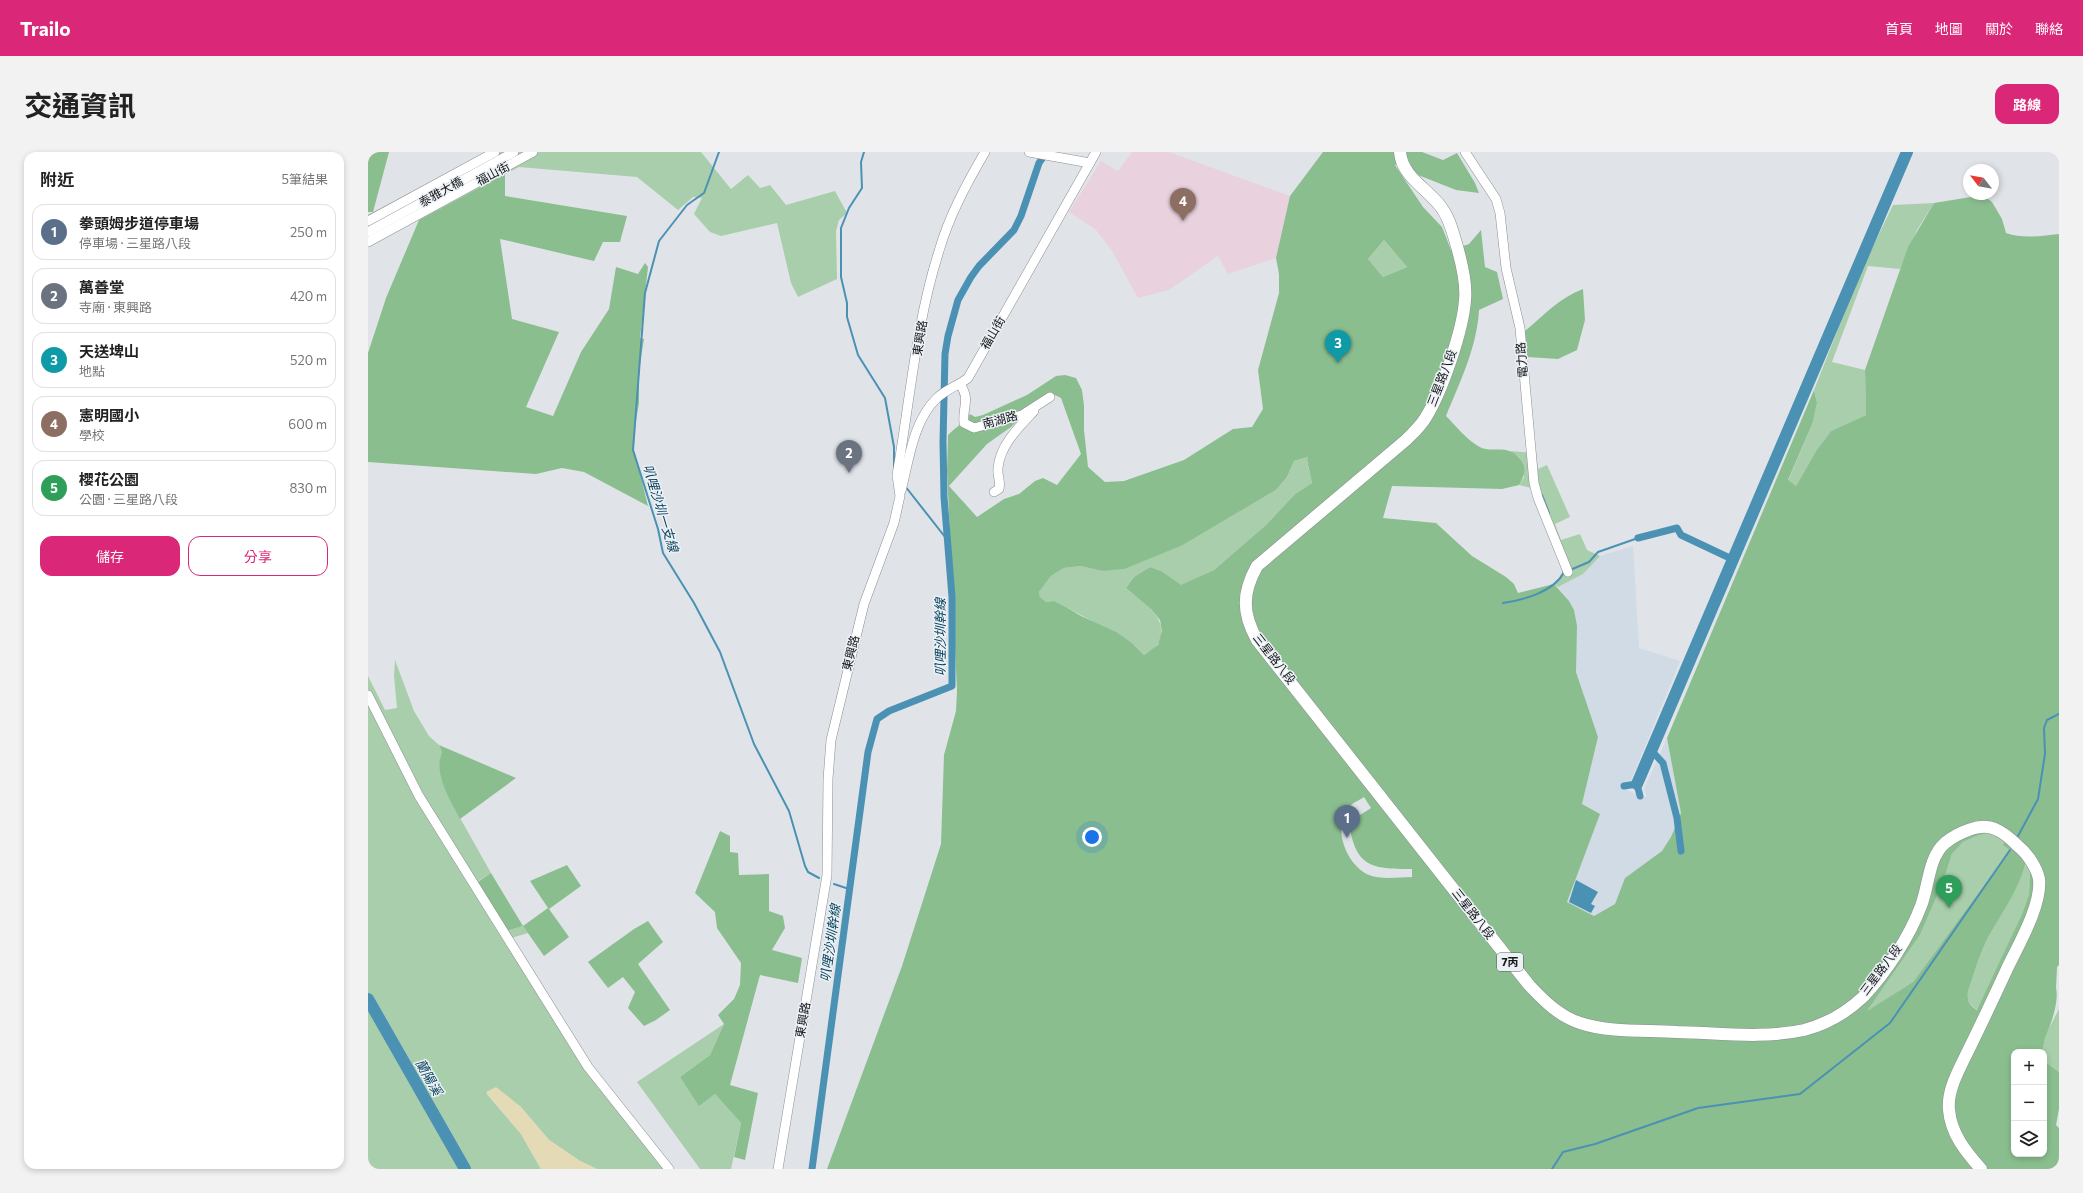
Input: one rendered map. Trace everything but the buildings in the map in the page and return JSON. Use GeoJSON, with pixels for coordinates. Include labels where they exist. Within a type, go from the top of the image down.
{"type":"FeatureCollection","features":[{"type":"Feature","properties":{"kind":"main road","name":"三星路八段"},"geometry":{"type":"LineString","coordinates":[[1400,152],[1405,168],[1418,184],[1441,206],[1450,222],[1460,259],[1466,298],[1460,329],[1442,381],[1426,418],[1406,440],[1257,566],[1249,580],[1245,609],[1250,627],[1257,640],[1525,980],[1547,1004],[1578,1022],[1596,1027],[1625,1030],[1775,1034],[1805,1029],[1826,1023],[1845,1013],[1863,997],[1892,958],[1914,922],[1925,895],[1934,858],[1943,845],[1952,837],[1978,828],[1989,827],[2001,833],[2021,848],[2036,869],[2038,890],[2026,928],[1960,1070],[1950,1095],[1949,1110],[1953,1129],[1965,1151],[1981,1169]]}},
{"type":"Feature","properties":{"kind":"street","name":"福山街"},"geometry":{"type":"LineString","coordinates":[[368,221],[495,152]]}},
{"type":"Feature","properties":{"kind":"street","name":"泰雅大橋"},"geometry":{"type":"LineString","coordinates":[[368,232],[514,152]]}},
{"type":"Feature","properties":{"kind":"street","name":"福山街"},"geometry":{"type":"LineString","coordinates":[[368,242],[533,152]]}},
{"type":"Feature","properties":{"kind":"street","name":"東興路"},"geometry":{"type":"LineString","coordinates":[[778,1169],[828,875],[828,779],[831,740],[864,604],[894,523],[900,496],[898,474],[930,282],[948,226],[971,176],[985,152]]}},
{"type":"Feature","properties":{"kind":"street"},"geometry":{"type":"LineString","coordinates":[[1029,152],[1090,163]]}},
{"type":"Feature","properties":{"kind":"street","name":"福山街"},"geometry":{"type":"LineString","coordinates":[[900,496],[919,425],[930,405],[947,389],[960,384],[968,378],[1096,152]]}},
{"type":"Feature","properties":{"kind":"street","name":"電力路"},"geometry":{"type":"LineString","coordinates":[[1465,152],[1496,199],[1500,214],[1506,268],[1520,328],[1534,483],[1538,498],[1568,572]]}},
{"type":"Feature","properties":{"kind":"street","name":"南湖路"},"geometry":{"type":"LineString","coordinates":[[960,384],[964,390],[967,402],[963,416],[964,423],[967,426],[974,428],[1022,415],[1041,404],[1046,398],[1050,397]]}},
{"type":"Feature","properties":{"kind":"street"},"geometry":{"type":"LineString","coordinates":[[994,492],[999,489],[1001,482],[998,468],[1001,454],[1013,434],[1041,404]]}},
{"type":"Feature","properties":{"kind":"street"},"geometry":{"type":"LineString","coordinates":[[368,695],[419,796],[588,1067],[669,1169]]}},
{"type":"Feature","properties":{"kind":"shaded area"},"geometry":{"type":"Polygon","coordinates":[[[1132,152],[1169,152],[1290,196],[1276,258],[1228,274],[1218,256],[1169,290],[1138,298],[1112,251],[1096,230],[1069,212],[1101,161],[1118,171],[1132,152]]]}},
{"type":"Feature","properties":{"kind":"shaded area"},"geometry":{"type":"Polygon","coordinates":[[[1633,546],[1639,648],[1680,661],[1630,783],[1624,783],[1625,789],[1641,797],[1647,797],[1644,789],[1667,738],[1681,813],[1671,837],[1662,851],[1625,878],[1615,904],[1594,916],[1567,902],[1599,814],[1582,804],[1598,737],[1576,672],[1569,601],[1558,587],[1583,574],[1600,556],[1633,546]]]}},
{"type":"Feature","properties":{"kind":"green space"},"geometry":{"type":"Polygon","coordinates":[[[368,152],[389,152],[373,212],[368,212],[368,152]]]}},
{"type":"Feature","properties":{"kind":"green space"},"geometry":{"type":"Polygon","coordinates":[[[488,152],[701,152],[731,189],[748,175],[760,188],[770,185],[786,205],[835,191],[847,213],[839,220],[836,231],[837,279],[798,297],[791,283],[777,223],[721,236],[710,232],[694,214],[702,198],[693,197],[678,210],[637,177],[519,167],[368,246],[368,215],[488,152]]]}},
{"type":"Feature","properties":{"kind":"green space"},"geometry":{"type":"Polygon","coordinates":[[[1323,152],[1422,152],[1443,160],[1457,153],[1475,183],[1479,193],[1456,190],[1418,175],[1402,160],[1395,165],[1423,207],[1442,227],[1451,250],[1469,244],[1481,230],[1485,267],[1497,272],[1503,299],[1479,310],[1478,324],[1471,351],[1446,416],[1465,436],[1478,446],[1512,452],[1522,462],[1524,474],[1519,485],[1502,489],[1392,486],[1383,518],[1436,523],[1472,556],[1506,577],[1514,584],[1518,593],[1554,584],[1569,601],[1574,610],[1577,626],[1576,672],[1598,737],[1582,804],[1600,814],[1567,902],[1594,916],[1615,904],[1625,878],[1662,851],[1671,837],[1681,813],[1667,738],[1814,390],[1817,403],[1813,422],[1788,480],[1796,486],[1816,451],[1831,431],[1866,415],[1865,370],[1908,247],[1934,203],[1963,198],[1963,200],[1989,200],[2002,219],[2006,233],[2019,236],[2059,234],[2059,965],[2057,967],[2056,1005],[2043,1049],[2011,1049],[2011,1157],[2047,1157],[2047,1063],[2059,1072],[2059,1109],[2056,1125],[2059,1128],[2059,1169],[827,1169],[902,966],[941,844],[944,755],[956,711],[957,691],[947,470],[948,435],[970,414],[975,417],[983,415],[1027,395],[1056,376],[1065,375],[1076,378],[1082,390],[1088,467],[1105,482],[1124,481],[1184,460],[1233,429],[1252,427],[1263,409],[1258,370],[1279,293],[1279,274],[1276,258],[1290,196],[1323,152]],[[1384,240],[1368,259],[1383,277],[1407,267],[1384,240]],[[1051,393],[1039,399],[1011,427],[987,444],[949,486],[977,517],[1004,499],[1019,494],[1035,481],[1043,478],[1057,485],[1081,454],[1061,398],[1051,393]],[[1308,457],[1294,461],[1287,477],[1276,490],[1183,545],[1124,569],[1102,571],[1080,566],[1064,568],[1051,576],[1039,592],[1040,597],[1046,602],[1054,601],[1081,616],[1116,632],[1132,643],[1144,655],[1158,645],[1162,631],[1160,620],[1151,609],[1126,588],[1134,577],[1150,567],[1161,571],[1181,585],[1214,570],[1266,525],[1295,494],[1312,483],[1307,460],[1308,457]],[[1364,797],[1349,807],[1344,815],[1341,825],[1344,845],[1348,855],[1361,870],[1374,877],[1412,877],[1412,869],[1376,866],[1367,862],[1361,857],[1352,837],[1349,822],[1371,808],[1364,797]],[[1986,833],[1963,842],[1952,854],[1943,882],[1920,935],[1867,1011],[1913,982],[2010,850],[2003,845],[2007,838],[1998,833],[1986,833]],[[2026,860],[2023,871],[2009,902],[1991,932],[1978,960],[1968,991],[1969,1002],[1977,1010],[2022,914],[2029,894],[2030,868],[2026,860]]]}},
{"type":"Feature","properties":{"kind":"green space"},"geometry":{"type":"Polygon","coordinates":[[[505,174],[505,196],[627,216],[620,242],[603,242],[594,261],[500,239],[512,319],[559,332],[526,407],[553,416],[581,352],[609,309],[616,267],[638,274],[645,263],[648,267],[640,338],[644,339],[639,370],[639,403],[634,432],[634,450],[648,506],[584,472],[562,468],[536,474],[368,462],[368,353],[386,298],[419,220],[505,174]]]}},
{"type":"Feature","properties":{"kind":"green space"},"geometry":{"type":"Polygon","coordinates":[[[1934,203],[1917,230],[1900,269],[1868,266],[1832,362],[1865,370],[1866,415],[1831,431],[1816,451],[1796,486],[1788,481],[1813,422],[1817,403],[1814,390],[1861,271],[1893,205],[1934,203]]]}},
{"type":"Feature","properties":{"kind":"green space"},"geometry":{"type":"Polygon","coordinates":[[[1384,240],[1407,267],[1383,277],[1368,259],[1384,240]]]}},
{"type":"Feature","properties":{"kind":"green space"},"geometry":{"type":"Polygon","coordinates":[[[1583,289],[1585,320],[1577,350],[1558,359],[1527,357],[1525,331],[1559,302],[1583,289]]]}},
{"type":"Feature","properties":{"kind":"green space"},"geometry":{"type":"Polygon","coordinates":[[[1510,451],[1536,453],[1538,469],[1547,465],[1570,517],[1555,524],[1561,540],[1580,534],[1587,550],[1600,556],[1583,574],[1558,587],[1554,584],[1561,577],[1563,570],[1531,488],[1519,485],[1524,477],[1519,457],[1510,451]]]}},
{"type":"Feature","properties":{"kind":"green space"},"geometry":{"type":"Polygon","coordinates":[[[1308,457],[1307,461],[1312,483],[1295,494],[1266,525],[1214,570],[1180,586],[1161,571],[1150,567],[1134,577],[1126,588],[1147,605],[1158,619],[1161,627],[1161,635],[1158,644],[1144,655],[1132,643],[1054,601],[1046,602],[1040,597],[1039,592],[1051,576],[1064,568],[1080,566],[1102,571],[1183,545],[1276,490],[1287,477],[1294,461],[1308,457]]]}},
{"type":"Feature","properties":{"kind":"green space"},"geometry":{"type":"Polygon","coordinates":[[[395,660],[414,711],[429,736],[439,745],[442,752],[440,758],[455,809],[491,873],[473,884],[503,932],[523,926],[528,933],[508,939],[587,1063],[671,1169],[597,1169],[580,1161],[549,1140],[520,1106],[486,1093],[521,1134],[541,1169],[368,1169],[368,676],[385,710],[397,708],[394,676],[395,660]]]}},
{"type":"Feature","properties":{"kind":"green space"},"geometry":{"type":"Polygon","coordinates":[[[439,745],[516,778],[460,819],[441,777],[440,760],[442,752],[439,745]]]}},
{"type":"Feature","properties":{"kind":"green space"},"geometry":{"type":"Polygon","coordinates":[[[720,831],[730,836],[730,852],[738,853],[739,875],[769,874],[769,911],[783,916],[785,928],[772,950],[802,958],[798,983],[760,975],[730,1085],[758,1093],[745,1160],[734,1157],[741,1123],[715,1094],[699,1106],[680,1077],[710,1055],[724,1024],[718,1015],[734,999],[740,985],[741,963],[717,928],[715,912],[695,893],[720,831]]]}},
{"type":"Feature","properties":{"kind":"green space"},"geometry":{"type":"Polygon","coordinates":[[[1998,833],[2007,838],[2010,850],[1913,982],[1866,1012],[1920,935],[1943,882],[1952,854],[1963,842],[1976,835],[1998,833]]]}},
{"type":"Feature","properties":{"kind":"green space"},"geometry":{"type":"Polygon","coordinates":[[[2026,859],[2030,868],[2029,894],[2022,914],[1978,1010],[1969,1002],[1968,991],[1983,948],[2019,881],[2026,859]]]}},
{"type":"Feature","properties":{"kind":"green space"},"geometry":{"type":"Polygon","coordinates":[[[567,865],[581,886],[549,909],[569,937],[544,956],[523,926],[548,908],[530,881],[567,865]]]}},
{"type":"Feature","properties":{"kind":"green space"},"geometry":{"type":"Polygon","coordinates":[[[491,873],[523,926],[503,932],[473,885],[491,873]]]}},
{"type":"Feature","properties":{"kind":"green space"},"geometry":{"type":"Polygon","coordinates":[[[648,921],[663,942],[638,964],[670,1010],[644,1026],[628,1008],[635,992],[623,977],[608,988],[588,962],[634,929],[648,921]]]}},
{"type":"Feature","properties":{"kind":"green space"},"geometry":{"type":"Polygon","coordinates":[[[2059,1009],[2059,1072],[2047,1063],[2047,1049],[2043,1049],[2046,1034],[2059,1009]]]}},
{"type":"Feature","properties":{"kind":"green space"},"geometry":{"type":"Polygon","coordinates":[[[724,1024],[710,1055],[680,1077],[699,1105],[715,1094],[741,1123],[731,1169],[700,1169],[637,1082],[724,1024]]]}},
{"type":"Feature","properties":{"kind":"sand"},"geometry":{"type":"Polygon","coordinates":[[[496,1087],[520,1106],[549,1140],[580,1161],[597,1169],[541,1169],[521,1134],[486,1092],[496,1087]]]}},
{"type":"Feature","properties":{"kind":"water"},"geometry":{"type":"Polygon","coordinates":[[[1576,880],[1598,892],[1591,904],[1595,906],[1591,913],[1569,902],[1576,880]]]}},
{"type":"Feature","properties":{"kind":"waterway","name":"叭哩沙圳一支線"},"geometry":{"type":"LineString","coordinates":[[719,152],[704,193],[687,205],[659,241],[645,293],[633,450],[658,529],[663,553],[694,603],[720,652],[754,744],[789,811],[805,866],[808,872],[819,878]]}},
{"type":"Feature","properties":{"kind":"waterway"},"geometry":{"type":"LineString","coordinates":[[864,152],[861,162],[862,188],[849,208],[841,228],[841,277],[847,303],[847,317],[858,355],[885,398],[894,447],[894,474]]}},
{"type":"Feature","properties":{"kind":"waterway","name":"叭哩沙圳幹線"},"geometry":{"type":"LineString","coordinates":[[812,1169],[868,752],[877,719],[889,711],[952,686],[952,597],[944,497],[943,442],[945,354],[948,336],[958,300],[979,266],[1014,230],[1021,216],[1039,163],[1047,152]]}},
{"type":"Feature","properties":{"kind":"waterway"},"geometry":{"type":"LineString","coordinates":[[1637,784],[1907,152]]}},
{"type":"Feature","properties":{"kind":"waterway"},"geometry":{"type":"LineString","coordinates":[[905,486],[949,542]]}},
{"type":"Feature","properties":{"kind":"waterway"},"geometry":{"type":"LineString","coordinates":[[1542,495],[1549,513]]}},
{"type":"Feature","properties":{"kind":"waterway"},"geometry":{"type":"LineString","coordinates":[[1638,538],[1677,528],[1681,535],[1734,560]]}},
{"type":"Feature","properties":{"kind":"waterway"},"geometry":{"type":"LineString","coordinates":[[1570,570],[1589,562],[1598,552],[1638,538]]}},
{"type":"Feature","properties":{"kind":"waterway"},"geometry":{"type":"LineString","coordinates":[[1503,603],[1520,600],[1546,590],[1553,585],[1564,572]]}},
{"type":"Feature","properties":{"kind":"waterway"},"geometry":{"type":"LineString","coordinates":[[2018,836],[2038,799],[2045,754],[2044,728],[2047,720],[2059,714]]}},
{"type":"Feature","properties":{"kind":"waterway"},"geometry":{"type":"LineString","coordinates":[[1651,750],[1663,763],[1677,818],[1681,851]]}},
{"type":"Feature","properties":{"kind":"waterway"},"geometry":{"type":"LineString","coordinates":[[1637,784],[1640,796]]}},
{"type":"Feature","properties":{"kind":"waterway"},"geometry":{"type":"LineString","coordinates":[[1624,786],[1637,784]]}},
{"type":"Feature","properties":{"kind":"waterway"},"geometry":{"type":"LineString","coordinates":[[1552,1169],[1563,1152],[1595,1144],[1698,1108],[1800,1094],[1890,1023],[2010,850]]}},
{"type":"Feature","properties":{"kind":"waterway","name":"叭哩沙圳一支線"},"geometry":{"type":"LineString","coordinates":[[834,884],[849,889]]}},
{"type":"Feature","properties":{"kind":"waterway","name":"蘭陽溪"},"geometry":{"type":"LineString","coordinates":[[368,999],[465,1169]]}},
{"type":"Feature","properties":{"kind":"place","name":"憲明國小"},"geometry":{"type":"Point","coordinates":[1183,221]}},
{"type":"Feature","properties":{"kind":"place","name":"天送埤山"},"geometry":{"type":"Point","coordinates":[1338,363]}},
{"type":"Feature","properties":{"kind":"place","name":"萬善堂"},"geometry":{"type":"Point","coordinates":[849,473]}},
{"type":"Feature","properties":{"kind":"place","name":"拳頭姆步道停車場"},"geometry":{"type":"Point","coordinates":[1347,838]}},
{"type":"Feature","properties":{"kind":"place","name":"櫻花公園"},"geometry":{"type":"Point","coordinates":[1949,908]}}]}
